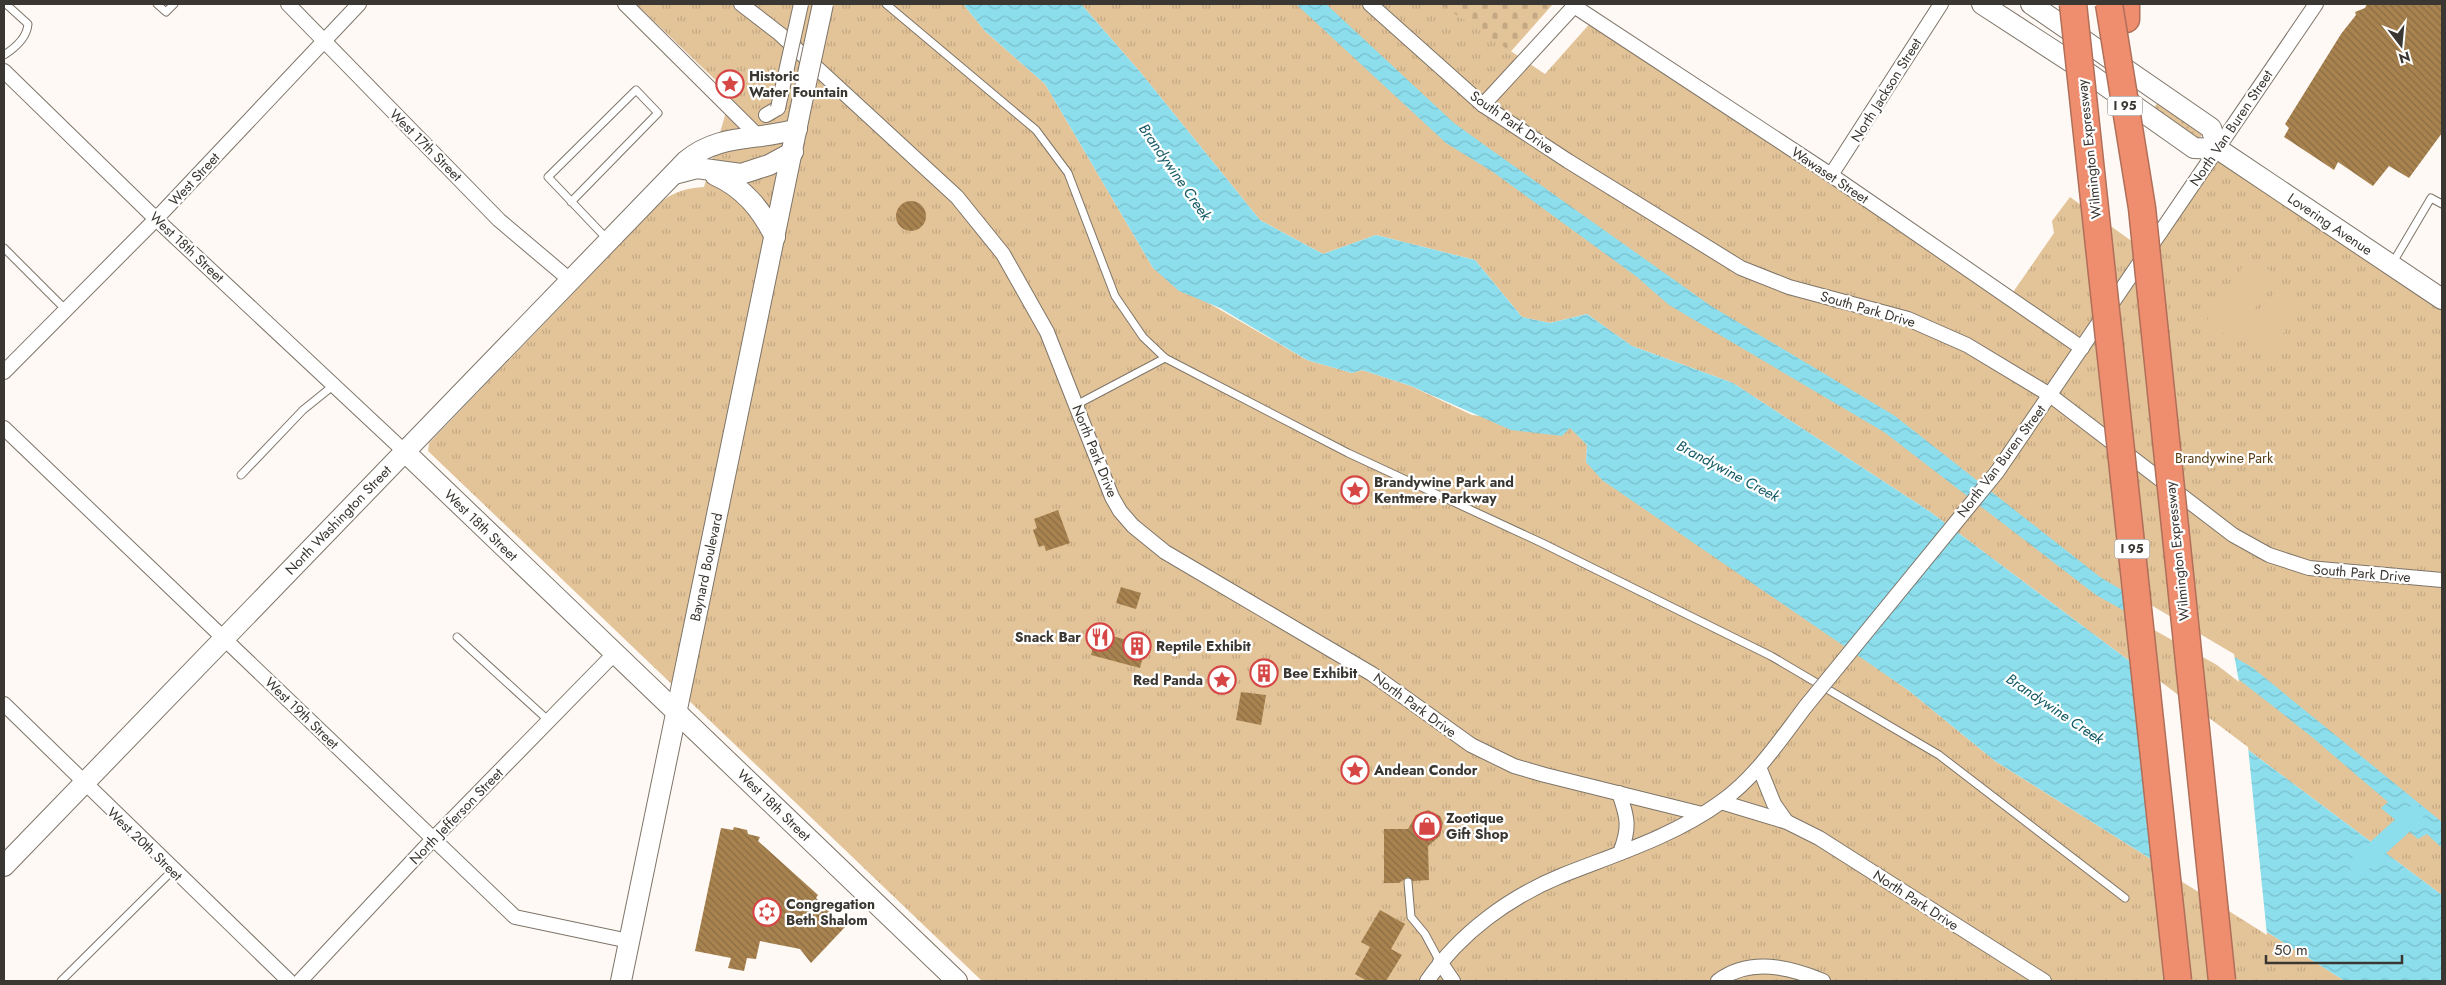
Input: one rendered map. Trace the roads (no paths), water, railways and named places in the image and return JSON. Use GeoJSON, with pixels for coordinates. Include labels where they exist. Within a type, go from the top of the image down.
{"type":"FeatureCollection","features":[{"type":"Feature","properties":{"kind":"highway"},"geometry":{"type":"LineString","coordinates":[[2062,4],[2085,118]]}},
{"type":"Feature","properties":{"kind":"highway","name":"Wilmington Expressway"},"geometry":{"type":"LineString","coordinates":[[2073,4],[2178,981]]}},
{"type":"Feature","properties":{"kind":"highway","name":"Wilmington Expressway"},"geometry":{"type":"LineString","coordinates":[[2120,9],[2222,981]]}},
{"type":"Feature","properties":{"kind":"street","name":"West 17th Street"},"geometry":{"type":"LineString","coordinates":[[288,4],[499,220],[570,280]]}},
{"type":"Feature","properties":{"kind":"street","name":"West Street"},"geometry":{"type":"LineString","coordinates":[[4,372],[156,219],[359,4]]}},
{"type":"Feature","properties":{"kind":"street"},"geometry":{"type":"LineString","coordinates":[[624,4],[760,137]]}},
{"type":"Feature","properties":{"kind":"street","name":"North Park Drive"},"geometry":{"type":"LineString","coordinates":[[742,4],[780,34],[957,197],[1003,254],[1047,332],[1101,474],[1120,511],[1133,526],[1165,552],[1372,674],[1478,749],[1514,766],[1545,775],[1702,814]]}},
{"type":"Feature","properties":{"kind":"street"},"geometry":{"type":"LineString","coordinates":[[772,112],[801,4]]}},
{"type":"Feature","properties":{"kind":"street"},"geometry":{"type":"LineString","coordinates":[[672,174],[697,168],[741,174],[769,165],[793,152],[823,4]]}},
{"type":"Feature","properties":{"kind":"street","name":"South Park Drive"},"geometry":{"type":"LineString","coordinates":[[1370,4],[1483,105],[1568,161],[1741,268],[1788,287],[1908,319],[1967,344],[2050,395],[2233,535],[2269,555],[2309,568],[2442,580]]}},
{"type":"Feature","properties":{"kind":"street","name":"North Jackson Street"},"geometry":{"type":"LineString","coordinates":[[1831,175],[1941,4]]}},
{"type":"Feature","properties":{"kind":"street"},"geometry":{"type":"LineString","coordinates":[[1982,4],[2086,72],[2194,148],[2218,149],[2211,128],[2031,4]]}},
{"type":"Feature","properties":{"kind":"street","name":"North Van Buren Street"},"geometry":{"type":"LineString","coordinates":[[1427,981],[1440,962],[1479,925],[1508,904],[1561,876],[1655,838],[1702,814],[1721,802],[1759,767],[1806,706],[1997,472],[2316,4]]}},
{"type":"Feature","properties":{"kind":"street"},"geometry":{"type":"LineString","coordinates":[[1483,105],[1575,5]]}},
{"type":"Feature","properties":{"kind":"street","name":"Wawaset Street"},"geometry":{"type":"LineString","coordinates":[[1575,5],[1831,175],[2082,348]]}},
{"type":"Feature","properties":{"kind":"street","name":"West 18th Street"},"geometry":{"type":"LineString","coordinates":[[4,71],[156,219],[334,385],[957,981]]}},
{"type":"Feature","properties":{"kind":"street","name":"North Washington Street"},"geometry":{"type":"LineString","coordinates":[[4,866],[672,174],[698,151],[715,144],[729,139],[760,137],[797,129]]}},
{"type":"Feature","properties":{"kind":"street","name":"Lovering Avenue"},"geometry":{"type":"LineString","coordinates":[[2218,149],[2442,299]]}},
{"type":"Feature","properties":{"kind":"street","name":"Baynard Boulevard"},"geometry":{"type":"LineString","coordinates":[[621,981],[675,711],[793,152]]}},
{"type":"Feature","properties":{"kind":"street"},"geometry":{"type":"LineString","coordinates":[[697,168],[730,182],[741,190],[761,212],[775,237]]}},
{"type":"Feature","properties":{"kind":"street","name":"West 19th Street"},"geometry":{"type":"LineString","coordinates":[[4,428],[515,917],[629,941]]}},
{"type":"Feature","properties":{"kind":"street","name":"North Jefferson Street"},"geometry":{"type":"LineString","coordinates":[[300,981],[433,839],[615,653]]}},
{"type":"Feature","properties":{"kind":"street","name":"West 20th Street"},"geometry":{"type":"LineString","coordinates":[[4,704],[83,784],[289,981]]}},
{"type":"Feature","properties":{"kind":"street","name":"North Park Drive"},"geometry":{"type":"LineString","coordinates":[[1759,767],[1774,804],[1787,822]]}},
{"type":"Feature","properties":{"kind":"street"},"geometry":{"type":"LineString","coordinates":[[1619,793],[1628,825],[1627,836],[1620,853]]}},
{"type":"Feature","properties":{"kind":"street","name":"North Park Drive"},"geometry":{"type":"LineString","coordinates":[[1721,802],[1787,822],[1819,838],[2044,981]]}},
{"type":"Feature","properties":{"kind":"street"},"geometry":{"type":"LineString","coordinates":[[1440,962],[1453,981]]}},
{"type":"Feature","properties":{"kind":"street"},"geometry":{"type":"LineString","coordinates":[[1718,981],[1738,971],[1775,966],[1800,972],[1823,981]]}},
{"type":"Feature","properties":{"kind":"lane"},"geometry":{"type":"LineString","coordinates":[[4,55],[14,49],[27,33],[28,24],[6,4]]}},
{"type":"Feature","properties":{"kind":"lane"},"geometry":{"type":"LineString","coordinates":[[157,4],[166,12],[174,4]]}},
{"type":"Feature","properties":{"kind":"lane"},"geometry":{"type":"LineString","coordinates":[[886,4],[1036,130],[1068,172],[1115,296],[1143,337],[1164,358],[1348,453],[1542,543],[1771,656],[1938,754],[2125,898]]}},
{"type":"Feature","properties":{"kind":"lane"},"geometry":{"type":"LineString","coordinates":[[571,202],[658,113],[636,90],[548,177],[571,202],[609,240]]}},
{"type":"Feature","properties":{"kind":"lane"},"geometry":{"type":"LineString","coordinates":[[2392,266],[2431,198],[2442,204]]}},
{"type":"Feature","properties":{"kind":"lane"},"geometry":{"type":"LineString","coordinates":[[4,248],[66,310]]}},
{"type":"Feature","properties":{"kind":"lane"},"geometry":{"type":"LineString","coordinates":[[1076,405],[1164,358]]}},
{"type":"Feature","properties":{"kind":"lane"},"geometry":{"type":"LineString","coordinates":[[241,475],[303,410],[334,385]]}},
{"type":"Feature","properties":{"kind":"lane"},"geometry":{"type":"LineString","coordinates":[[457,637],[549,721]]}},
{"type":"Feature","properties":{"kind":"lane"},"geometry":{"type":"LineString","coordinates":[[60,981],[173,870]]}},
{"type":"Feature","properties":{"kind":"lane"},"geometry":{"type":"LineString","coordinates":[[1408,882],[1411,917],[1424,934],[1440,962]]}},
{"type":"Feature","properties":{"kind":"water","name":"Brandywine Creek"},"geometry":{"type":"Polygon","coordinates":[[[963,4],[1081,4],[1141,73],[1260,220],[1323,254],[1376,235],[1475,260],[1522,317],[1550,323],[1587,314],[1632,346],[1733,383],[1929,511],[2442,895],[2442,981],[2345,981],[1995,761],[1908,690],[1602,480],[1586,462],[1587,445],[1570,428],[1562,436],[1511,430],[1411,386],[1362,370],[1352,373],[1307,360],[1220,308],[1179,291],[1153,268],[1045,84],[985,31],[963,4]]]}},
{"type":"Feature","properties":{"kind":"water"},"geometry":{"type":"Polygon","coordinates":[[[1296,4],[1326,4],[1454,123],[1490,149],[1711,306],[1895,416],[2100,577],[2253,668],[2442,822],[2442,848],[2427,834],[2418,839],[2381,808],[2388,802],[2312,737],[2218,663],[2096,595],[1884,432],[1669,305],[1637,277],[1493,172],[1446,143],[1296,4]]]}},
{"type":"Feature","properties":{"kind":"waterway"},"geometry":{"type":"LineString","coordinates":[[2359,865],[2414,815]]}},
{"type":"Feature","properties":{"kind":"place","name":"Historic Water Fountain"},"geometry":{"type":"Point","coordinates":[730,84]}},
{"type":"Feature","properties":{"kind":"place","name":"Brandywine Park and Kentmere Parkway"},"geometry":{"type":"Point","coordinates":[1355,490]}},
{"type":"Feature","properties":{"kind":"place","name":"Snack Bar"},"geometry":{"type":"Point","coordinates":[1100,637]}},
{"type":"Feature","properties":{"kind":"place","name":"Reptile Exhibit"},"geometry":{"type":"Point","coordinates":[1137,646]}},
{"type":"Feature","properties":{"kind":"place","name":"Bee Exhibit"},"geometry":{"type":"Point","coordinates":[1264,673]}},
{"type":"Feature","properties":{"kind":"place","name":"Red Panda"},"geometry":{"type":"Point","coordinates":[1222,680]}},
{"type":"Feature","properties":{"kind":"place","name":"Andean Condor"},"geometry":{"type":"Point","coordinates":[1355,770]}},
{"type":"Feature","properties":{"kind":"place","name":"Zootique Gift Shop"},"geometry":{"type":"Point","coordinates":[1427,826]}},
{"type":"Feature","properties":{"kind":"place","name":"Congregation Beth Shalom"},"geometry":{"type":"Point","coordinates":[767,912]}},
{"type":"Feature","properties":{"kind":"park label","name":"Brandywine Park"},"geometry":{"type":"Point","coordinates":[2224,458]}}]}
